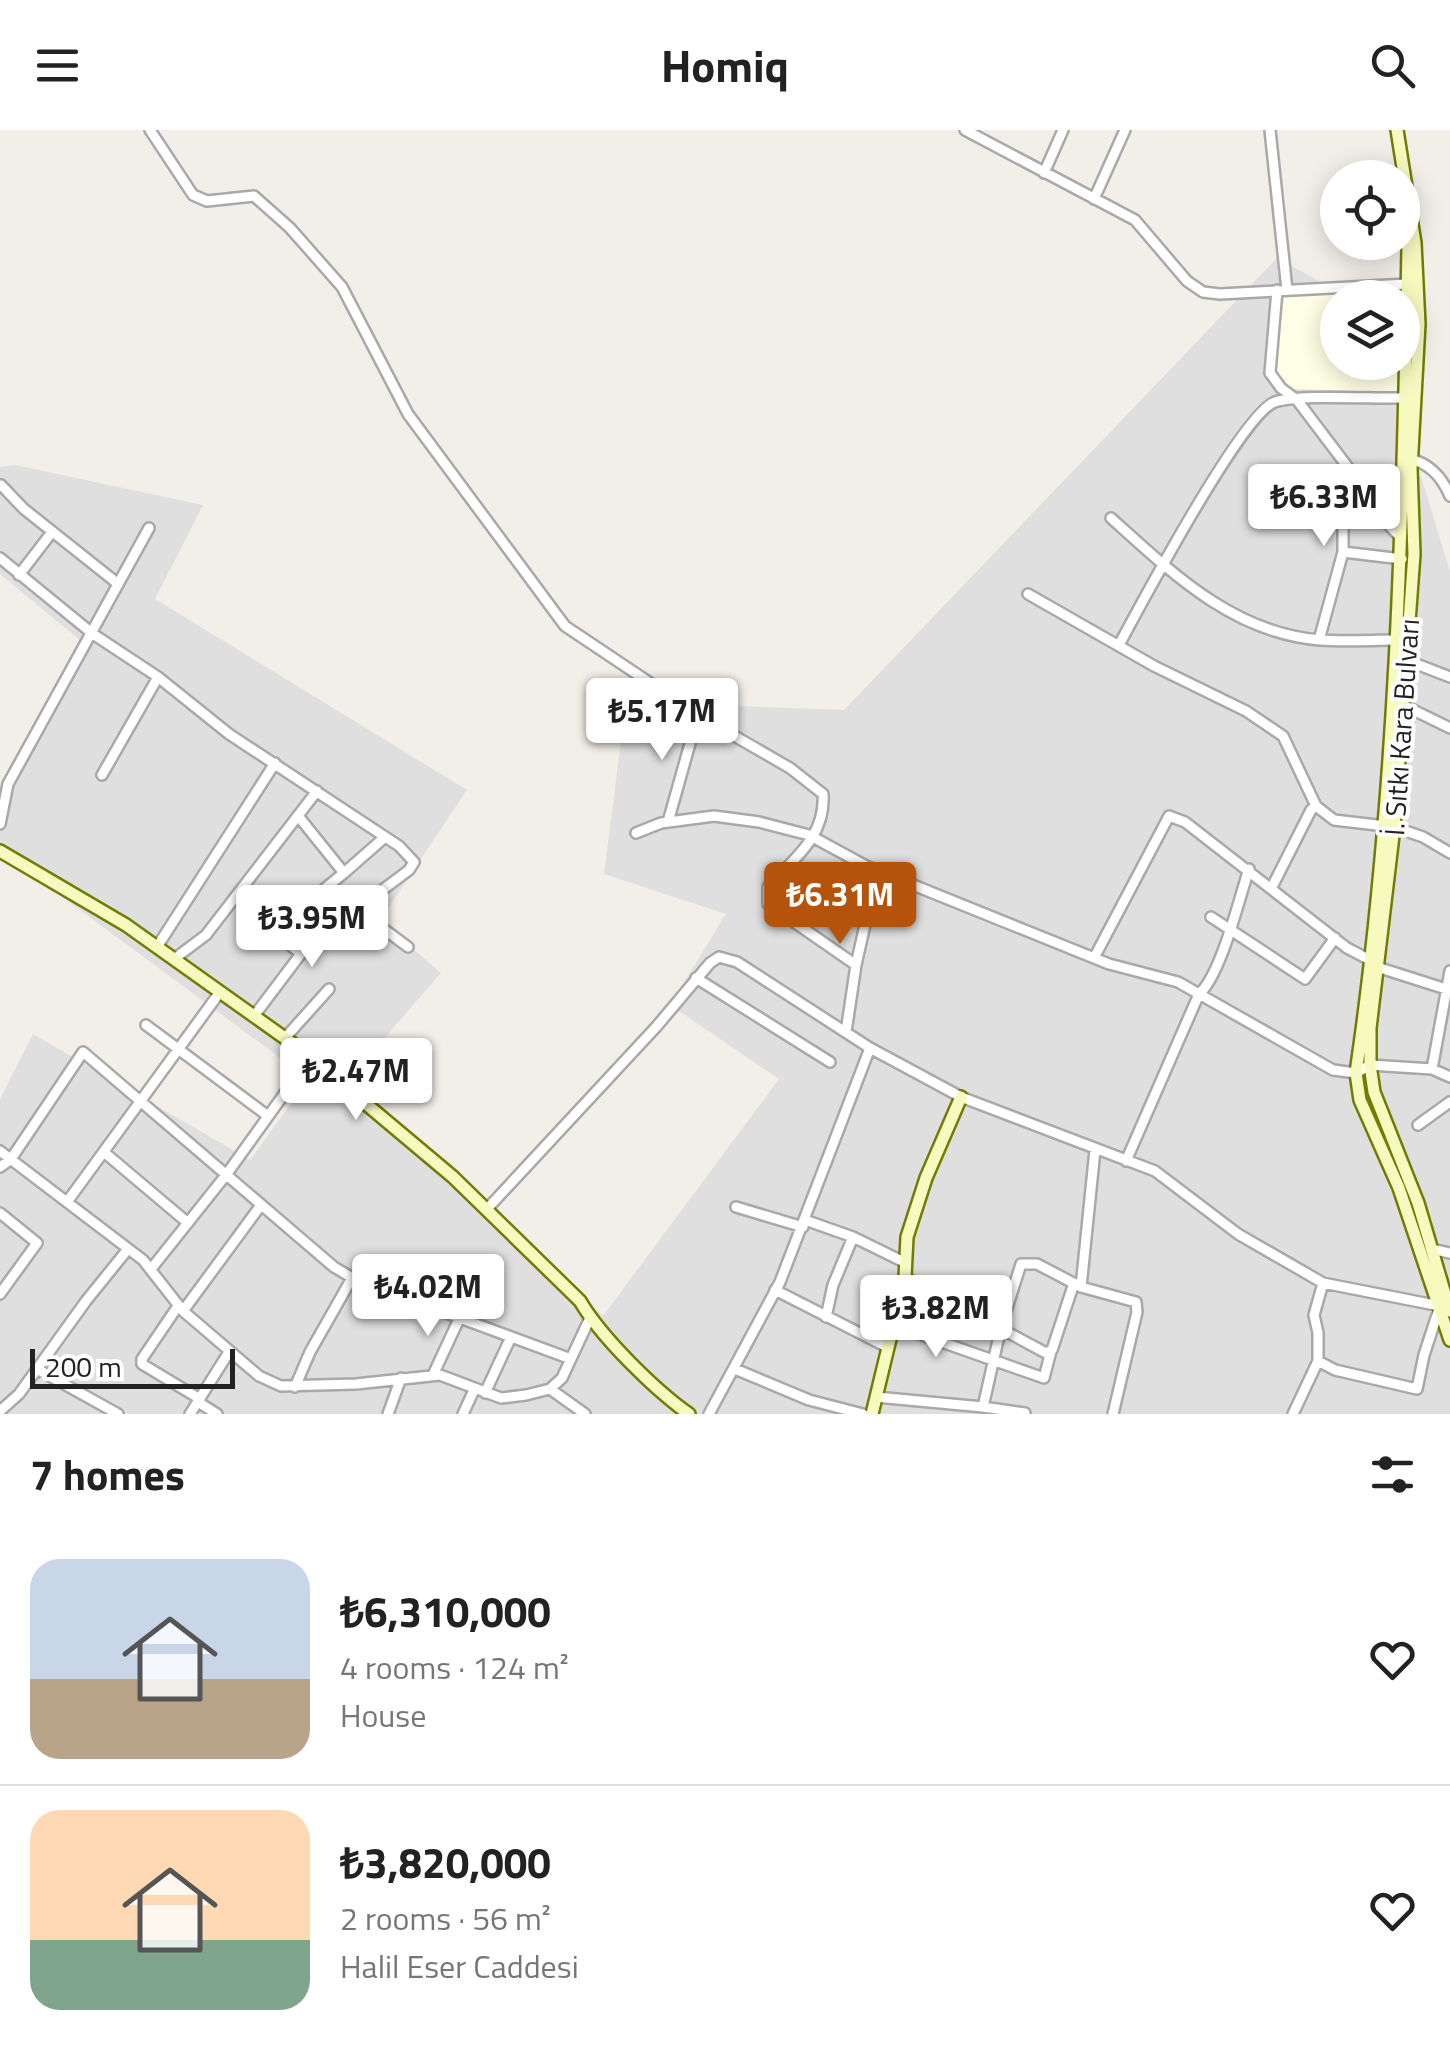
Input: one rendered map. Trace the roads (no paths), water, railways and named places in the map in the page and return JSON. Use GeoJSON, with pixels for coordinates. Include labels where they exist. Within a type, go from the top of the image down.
{"type":"FeatureCollection","features":[{"type":"Feature","properties":{"kind":"main road","name":"İ. Sıtkı Kara Bulvarı"},"geometry":{"type":"LineString","coordinates":[[1394,130],[1396,160]]}},
{"type":"Feature","properties":{"kind":"main road","name":"İ. Sıtkı Kara Bulvarı"},"geometry":{"type":"LineString","coordinates":[[1390,827],[1402,539],[1418,324],[1416,243],[1394,130]]}},
{"type":"Feature","properties":{"kind":"main road","name":"İ. Sıtkı Kara Bulvarı"},"geometry":{"type":"LineString","coordinates":[[1405,380],[1414,554],[1390,827],[1356,1073],[1360,1100],[1445,1309]]}},
{"type":"Feature","properties":{"kind":"main road"},"geometry":{"type":"LineString","coordinates":[[0,851],[126,924],[310,1058],[487,1209],[580,1301],[590,1318],[682,1412]]}},
{"type":"Feature","properties":{"kind":"main road","name":"İ. Sıtkı Kara Bulvarı"},"geometry":{"type":"LineString","coordinates":[[1374,964],[1370,1028],[1374,1092],[1418,1203],[1450,1340]]}},
{"type":"Feature","properties":{"kind":"main road"},"geometry":{"type":"LineString","coordinates":[[872,1414],[905,1277],[906,1237],[961,1097]]}},
{"type":"Feature","properties":{"kind":"street"},"geometry":{"type":"LineString","coordinates":[[150,130],[192,195],[208,201],[254,196],[290,228],[342,287],[408,414],[565,626],[698,715],[790,768],[824,794],[824,810],[814,838],[768,887],[768,904],[856,966]]}},
{"type":"Feature","properties":{"kind":"street"},"geometry":{"type":"LineString","coordinates":[[965,130],[1135,220],[1180,275],[1204,292],[1320,288]]}},
{"type":"Feature","properties":{"kind":"street"},"geometry":{"type":"LineString","coordinates":[[1044,173],[1063,130]]}},
{"type":"Feature","properties":{"kind":"street"},"geometry":{"type":"LineString","coordinates":[[1094,198],[1125,130]]}},
{"type":"Feature","properties":{"kind":"street"},"geometry":{"type":"LineString","coordinates":[[1270,130],[1282,290],[1270,373],[1297,400],[1350,470],[1373,509],[1402,539]]}},
{"type":"Feature","properties":{"kind":"street"},"geometry":{"type":"LineString","coordinates":[[1118,646],[1257,413],[1280,400],[1405,398]]}},
{"type":"Feature","properties":{"kind":"street"},"geometry":{"type":"LineString","coordinates":[[1407,458],[1423,461],[1444,481],[1450,496]]}},
{"type":"Feature","properties":{"kind":"street"},"geometry":{"type":"LineString","coordinates":[[1,485],[117,583]]}},
{"type":"Feature","properties":{"kind":"street"},"geometry":{"type":"LineString","coordinates":[[1319,640],[1343,552],[1343,511]]}},
{"type":"Feature","properties":{"kind":"street"},"geometry":{"type":"LineString","coordinates":[[1110,518],[1163,565],[1230,615],[1278,632],[1319,640],[1397,640]]}},
{"type":"Feature","properties":{"kind":"street"},"geometry":{"type":"LineString","coordinates":[[0,824],[8,784],[149,528]]}},
{"type":"Feature","properties":{"kind":"street"},"geometry":{"type":"LineString","coordinates":[[19,575],[52,532]]}},
{"type":"Feature","properties":{"kind":"street"},"geometry":{"type":"LineString","coordinates":[[1343,552],[1402,559]]}},
{"type":"Feature","properties":{"kind":"street"},"geometry":{"type":"LineString","coordinates":[[0,558],[93,634],[158,677],[229,734],[411,855],[414,862],[409,870],[357,909]]}},
{"type":"Feature","properties":{"kind":"street"},"geometry":{"type":"LineString","coordinates":[[1028,594],[1284,736],[1316,806],[1334,820],[1412,832],[1450,852]]}},
{"type":"Feature","properties":{"kind":"street"},"geometry":{"type":"LineString","coordinates":[[1406,660],[1450,677]]}},
{"type":"Feature","properties":{"kind":"street"},"geometry":{"type":"LineString","coordinates":[[102,775],[158,677]]}},
{"type":"Feature","properties":{"kind":"street"},"geometry":{"type":"LineString","coordinates":[[1403,705],[1450,728]]}},
{"type":"Feature","properties":{"kind":"street"},"geometry":{"type":"LineString","coordinates":[[668,822],[698,715]]}},
{"type":"Feature","properties":{"kind":"street"},"geometry":{"type":"LineString","coordinates":[[157,946],[275,764]]}},
{"type":"Feature","properties":{"kind":"street"},"geometry":{"type":"LineString","coordinates":[[174,959],[206,935],[317,791]]}},
{"type":"Feature","properties":{"kind":"street"},"geometry":{"type":"LineString","coordinates":[[1272,887],[1316,806]]}},
{"type":"Feature","properties":{"kind":"street"},"geometry":{"type":"LineString","coordinates":[[636,833],[668,822],[714,816],[759,822],[814,838],[877,871],[1094,958],[1178,982],[1333,1070],[1356,1073],[1370,1064],[1432,1069],[1450,1077]]}},
{"type":"Feature","properties":{"kind":"street"},"geometry":{"type":"LineString","coordinates":[[1094,958],[1169,816],[1185,822],[1374,964],[1446,989]]}},
{"type":"Feature","properties":{"kind":"street"},"geometry":{"type":"LineString","coordinates":[[299,817],[344,873]]}},
{"type":"Feature","properties":{"kind":"street"},"geometry":{"type":"LineString","coordinates":[[300,953],[272,931],[385,837]]}},
{"type":"Feature","properties":{"kind":"street"},"geometry":{"type":"LineString","coordinates":[[1126,1161],[1199,994],[1207,987],[1249,869]]}},
{"type":"Feature","properties":{"kind":"street"},"geometry":{"type":"LineString","coordinates":[[846,1032],[877,871]]}},
{"type":"Feature","properties":{"kind":"street"},"geometry":{"type":"LineString","coordinates":[[328,886],[340,902],[357,909],[408,947]]}},
{"type":"Feature","properties":{"kind":"street"},"geometry":{"type":"LineString","coordinates":[[254,1016],[340,902]]}},
{"type":"Feature","properties":{"kind":"street"},"geometry":{"type":"LineString","coordinates":[[1211,917],[1306,979],[1335,938]]}},
{"type":"Feature","properties":{"kind":"street"},"geometry":{"type":"LineString","coordinates":[[487,1209],[657,1026],[710,962],[718,958],[738,962],[870,1048],[961,1097],[1154,1171],[1238,1234],[1324,1283],[1445,1309],[1424,1355],[1418,1390],[1335,1370],[1318,1361]]}},
{"type":"Feature","properties":{"kind":"street"},"geometry":{"type":"LineString","coordinates":[[1432,1069],[1447,1007],[1450,970]]}},
{"type":"Feature","properties":{"kind":"street"},"geometry":{"type":"LineString","coordinates":[[696,978],[830,1062]]}},
{"type":"Feature","properties":{"kind":"street"},"geometry":{"type":"LineString","coordinates":[[285,1038],[329,989]]}},
{"type":"Feature","properties":{"kind":"street"},"geometry":{"type":"LineString","coordinates":[[67,1202],[220,992]]}},
{"type":"Feature","properties":{"kind":"street"},"geometry":{"type":"LineString","coordinates":[[146,1025],[268,1116]]}},
{"type":"Feature","properties":{"kind":"street"},"geometry":{"type":"LineString","coordinates":[[709,1414],[775,1290],[870,1048]]}},
{"type":"Feature","properties":{"kind":"street"},"geometry":{"type":"LineString","coordinates":[[0,1167],[10,1159],[83,1052],[352,1278],[570,1359]]}},
{"type":"Feature","properties":{"kind":"street"},"geometry":{"type":"LineString","coordinates":[[151,1269],[226,1175],[310,1058]]}},
{"type":"Feature","properties":{"kind":"street"},"geometry":{"type":"LineString","coordinates":[[1418,1125],[1450,1102]]}},
{"type":"Feature","properties":{"kind":"street"},"geometry":{"type":"LineString","coordinates":[[893,1325],[1044,1378],[1077,1285],[1096,1150]]}},
{"type":"Feature","properties":{"kind":"street"},"geometry":{"type":"LineString","coordinates":[[0,1151],[128,1249],[151,1269],[181,1309],[259,1376],[280,1386],[432,1375],[500,1398],[550,1389],[562,1378],[590,1318]]}},
{"type":"Feature","properties":{"kind":"street"},"geometry":{"type":"LineString","coordinates":[[105,1152],[188,1223]]}},
{"type":"Feature","properties":{"kind":"street"},"geometry":{"type":"LineString","coordinates":[[218,1414],[142,1364],[142,1359],[261,1205]]}},
{"type":"Feature","properties":{"kind":"street"},"geometry":{"type":"LineString","coordinates":[[736,1207],[853,1237],[906,1263]]}},
{"type":"Feature","properties":{"kind":"street"},"geometry":{"type":"LineString","coordinates":[[0,1213],[37,1243],[0,1294]]}},
{"type":"Feature","properties":{"kind":"street"},"geometry":{"type":"LineString","coordinates":[[826,1317],[833,1285],[853,1237]]}},
{"type":"Feature","properties":{"kind":"street"},"geometry":{"type":"LineString","coordinates":[[0,1411],[19,1394],[128,1249]]}},
{"type":"Feature","properties":{"kind":"street"},"geometry":{"type":"LineString","coordinates":[[1431,1249],[1450,1252]]}},
{"type":"Feature","properties":{"kind":"street"},"geometry":{"type":"LineString","coordinates":[[982,1407],[1021,1264],[1036,1264],[1077,1285],[1136,1302],[1113,1414]]}},
{"type":"Feature","properties":{"kind":"street"},"geometry":{"type":"LineString","coordinates":[[905,1277],[1033,1348],[1046,1353],[1052,1350]]}},
{"type":"Feature","properties":{"kind":"street"},"geometry":{"type":"LineString","coordinates":[[296,1387],[310,1352],[352,1278]]}},
{"type":"Feature","properties":{"kind":"street"},"geometry":{"type":"LineString","coordinates":[[1293,1414],[1318,1361],[1314,1315],[1324,1283]]}},
{"type":"Feature","properties":{"kind":"street"},"geometry":{"type":"LineString","coordinates":[[775,1290],[887,1347]]}},
{"type":"Feature","properties":{"kind":"street"},"geometry":{"type":"LineString","coordinates":[[432,1375],[459,1319]]}},
{"type":"Feature","properties":{"kind":"street"},"geometry":{"type":"LineString","coordinates":[[463,1414],[510,1338]]}},
{"type":"Feature","properties":{"kind":"street"},"geometry":{"type":"LineString","coordinates":[[190,1414],[229,1352]]}},
{"type":"Feature","properties":{"kind":"street"},"geometry":{"type":"LineString","coordinates":[[37,1368],[118,1414]]}},
{"type":"Feature","properties":{"kind":"street"},"geometry":{"type":"LineString","coordinates":[[736,1369],[809,1400],[863,1414]]}},
{"type":"Feature","properties":{"kind":"street"},"geometry":{"type":"LineString","coordinates":[[388,1414],[401,1378]]}},
{"type":"Feature","properties":{"kind":"street"},"geometry":{"type":"LineString","coordinates":[[550,1389],[585,1414]]}},
{"type":"Feature","properties":{"kind":"street"},"geometry":{"type":"LineString","coordinates":[[876,1398],[1026,1413]]}}]}
